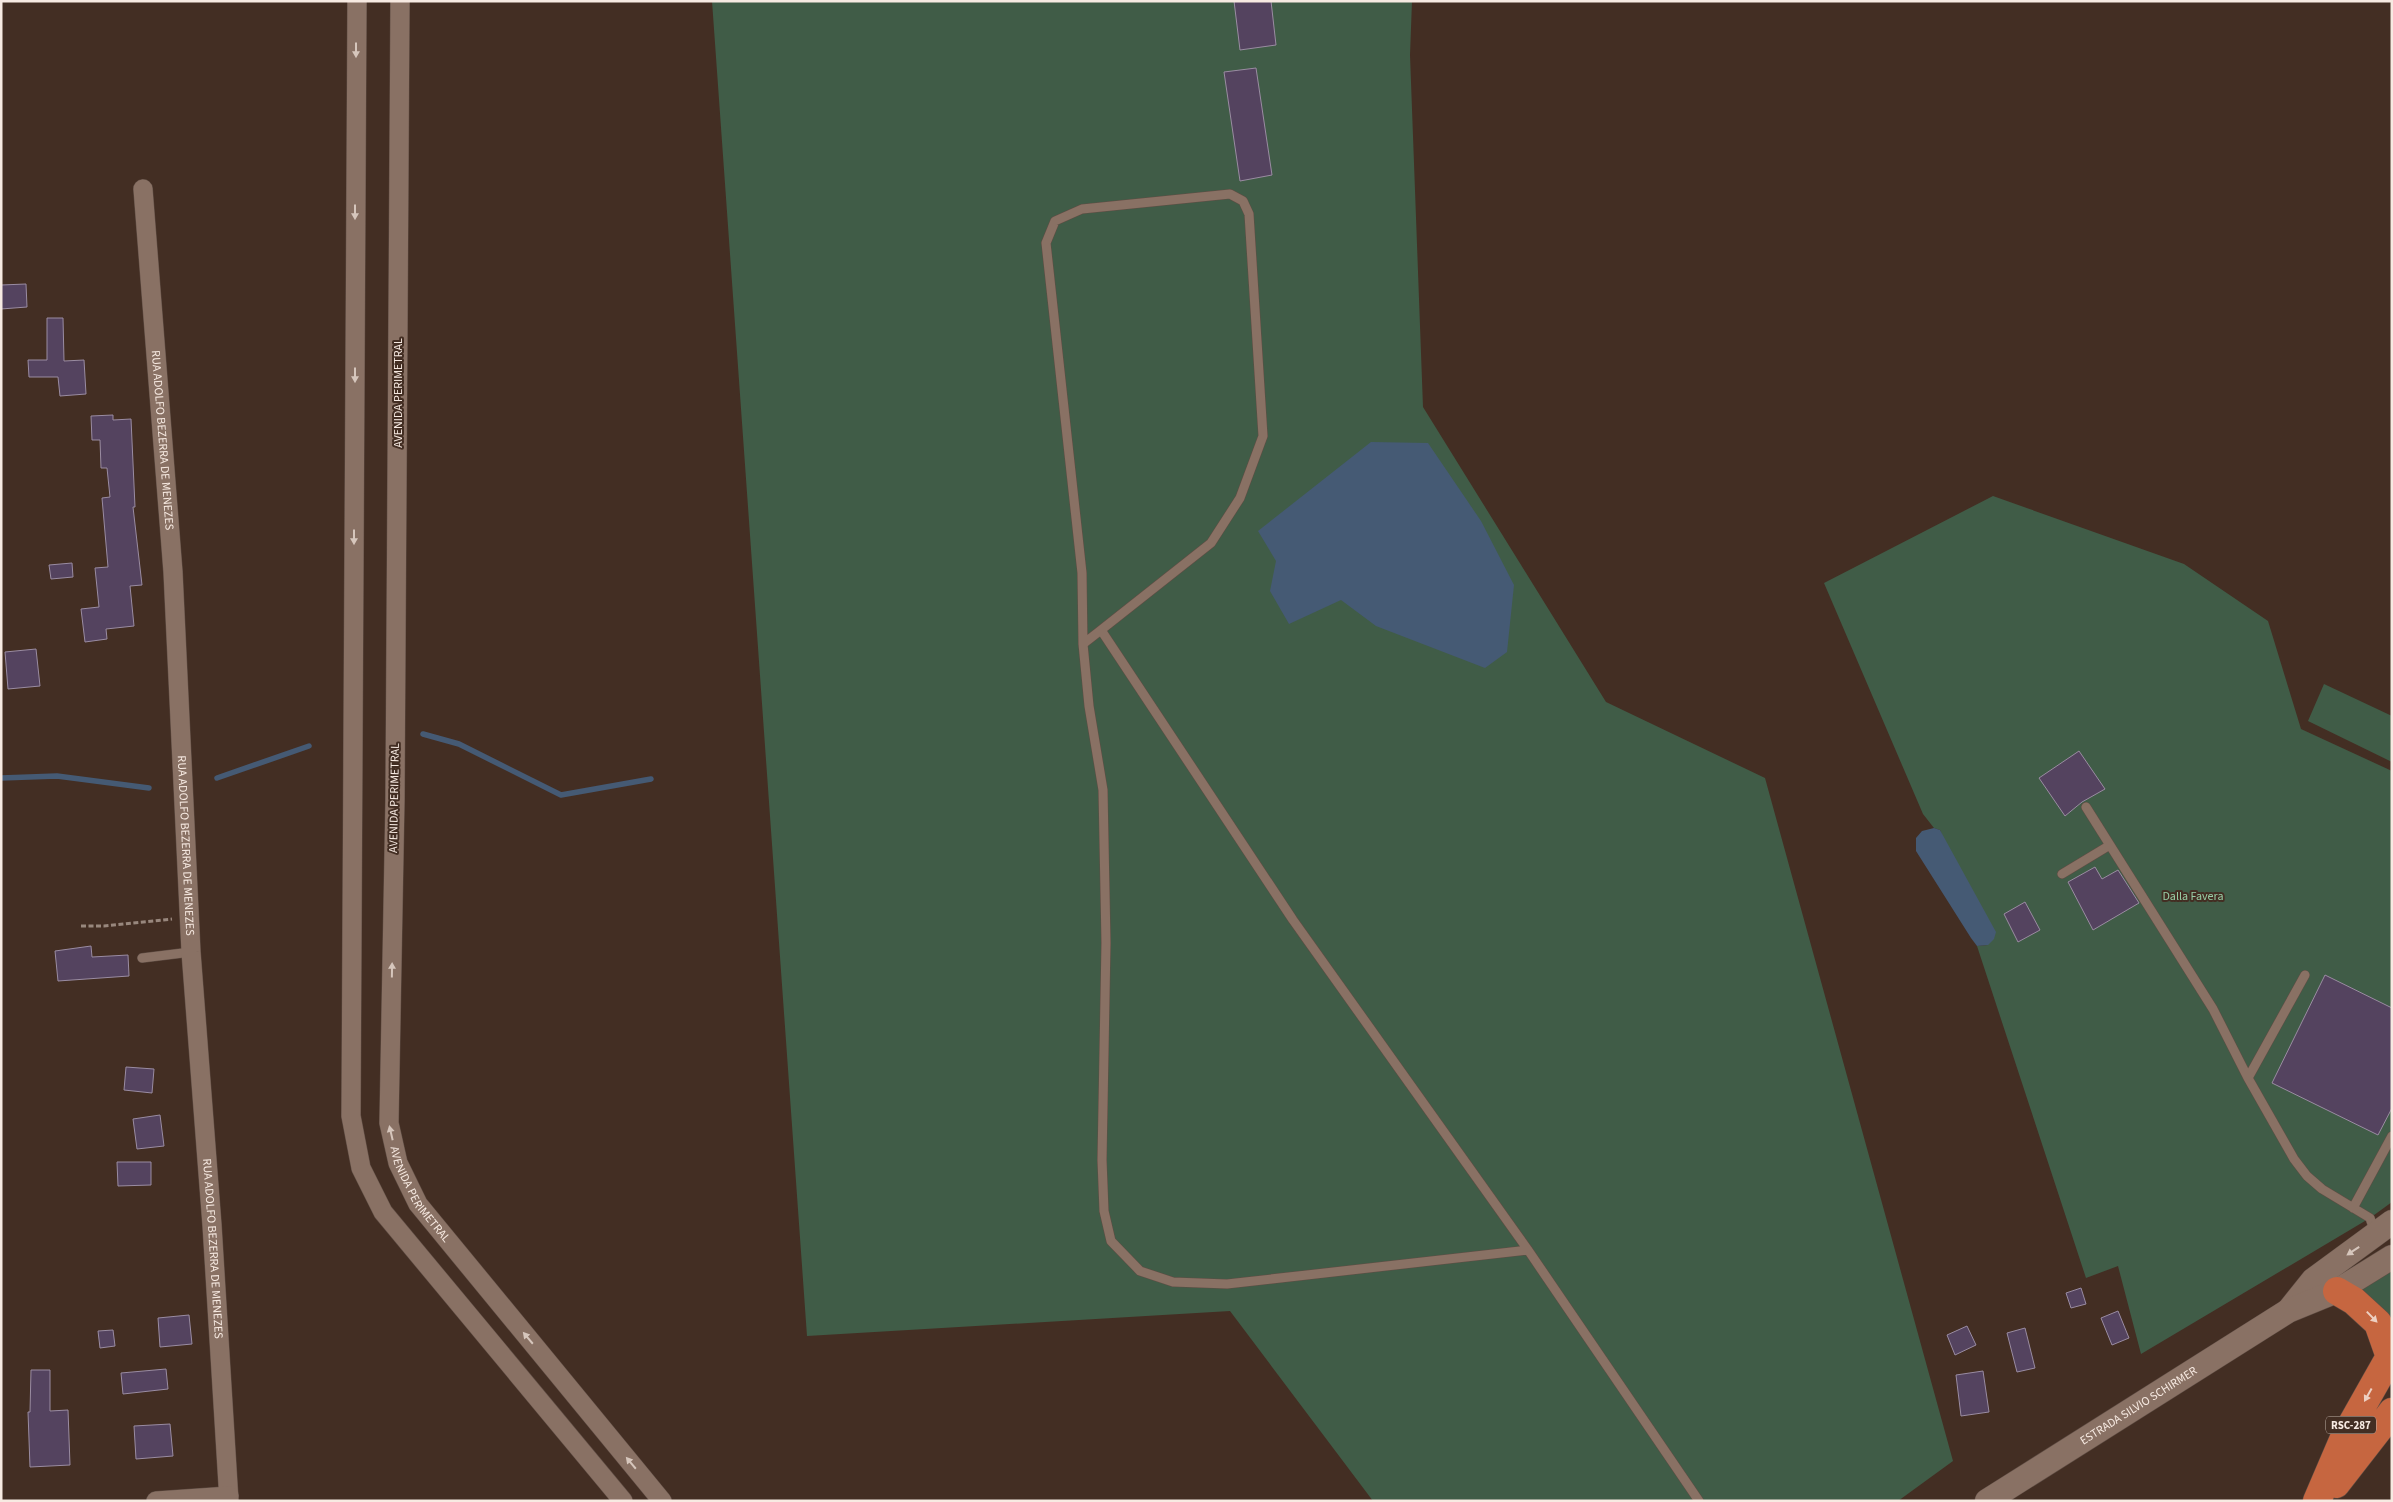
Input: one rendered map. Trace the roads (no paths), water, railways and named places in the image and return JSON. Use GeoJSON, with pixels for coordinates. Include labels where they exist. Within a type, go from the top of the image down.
{"type":"FeatureCollection","features":[{"type":"Feature","properties":{"kind":"highway"},"geometry":{"type":"LineString","coordinates":[[2337,1291],[2360,1306],[2378,1323],[2391,1355]]}},
{"type":"Feature","properties":{"kind":"highway","name":"RSC-287"},"geometry":{"type":"LineString","coordinates":[[2317,1501],[2344,1438],[2391,1355]]}},
{"type":"Feature","properties":{"kind":"highway","name":"RSC-287"},"geometry":{"type":"LineString","coordinates":[[2323,1501],[2392,1412]]}},
{"type":"Feature","properties":{"kind":"street"},"geometry":{"type":"LineString","coordinates":[[357,1],[350,1116],[362,1168],[383,1212],[623,1501]]}},
{"type":"Feature","properties":{"kind":"street","name":"AVENIDA PERIMETRAL"},"geometry":{"type":"LineString","coordinates":[[400,1],[395,789],[389,1123],[398,1163],[418,1204],[662,1501]]}},
{"type":"Feature","properties":{"kind":"street","name":"RUA ADOLFO BEZERRA DE MENEZES"},"geometry":{"type":"LineString","coordinates":[[143,189],[173,572],[192,952],[229,1498]]}},
{"type":"Feature","properties":{"kind":"street","name":"ESTRADA SILVIO SCHIRMER"},"geometry":{"type":"LineString","coordinates":[[2288,1311],[2313,1280],[2384,1229]]}},
{"type":"Feature","properties":{"kind":"street","name":"ESTRADA SILVIO SCHIRMER"},"geometry":{"type":"LineString","coordinates":[[1987,1501],[2288,1311],[2337,1291],[2392,1257]]}},
{"type":"Feature","properties":{"kind":"street"},"geometry":{"type":"LineString","coordinates":[[156,1501],[229,1498]]}},
{"type":"Feature","properties":{"kind":"lane"},"geometry":{"type":"LineString","coordinates":[[1083,644],[1211,543],[1240,498],[1263,436],[1250,214],[1243,201],[1230,194],[1082,210],[1055,222],[1046,243],[1082,573],[1083,644],[1089,706],[1102,790],[1106,943],[1102,1160],[1104,1211],[1111,1241],[1140,1271],[1173,1282],[1227,1284],[1528,1250]]}},
{"type":"Feature","properties":{"kind":"lane"},"geometry":{"type":"LineString","coordinates":[[1101,630],[1294,920],[1528,1250],[1699,1501]]}},
{"type":"Feature","properties":{"kind":"lane"},"geometry":{"type":"LineString","coordinates":[[2086,807],[2208,1001],[2248,1078],[2294,1159],[2307,1176],[2322,1189],[2370,1218],[2384,1229]]}},
{"type":"Feature","properties":{"kind":"lane"},"geometry":{"type":"LineString","coordinates":[[2062,874],[2110,845]]}},
{"type":"Feature","properties":{"kind":"lane"},"geometry":{"type":"LineString","coordinates":[[142,958],[192,952]]}},
{"type":"Feature","properties":{"kind":"lane"},"geometry":{"type":"LineString","coordinates":[[2248,1078],[2305,975]]}},
{"type":"Feature","properties":{"kind":"lane"},"geometry":{"type":"LineString","coordinates":[[2353,1208],[2392,1136]]}},
{"type":"Feature","properties":{"kind":"water"},"geometry":{"type":"Polygon","coordinates":[[[1371,442],[1428,443],[1481,521],[1514,585],[1507,652],[1485,668],[1376,626],[1341,600],[1289,624],[1270,591],[1276,561],[1258,531],[1371,442]]]}},
{"type":"Feature","properties":{"kind":"water"},"geometry":{"type":"Polygon","coordinates":[[[1934,828],[1940,830],[1996,932],[1994,939],[1988,945],[1977,946],[1916,851],[1916,838],[1922,831],[1934,828]]]}},
{"type":"Feature","properties":{"kind":"waterway"},"geometry":{"type":"LineString","coordinates":[[423,734],[459,744],[561,795],[651,779]]}},
{"type":"Feature","properties":{"kind":"waterway"},"geometry":{"type":"LineString","coordinates":[[217,778],[309,746]]}},
{"type":"Feature","properties":{"kind":"waterway"},"geometry":{"type":"LineString","coordinates":[[1,778],[57,776],[149,788]]}},
{"type":"Feature","properties":{"kind":"park label","name":"Dalla Favera"},"geometry":{"type":"Point","coordinates":[2193,896]}}]}
